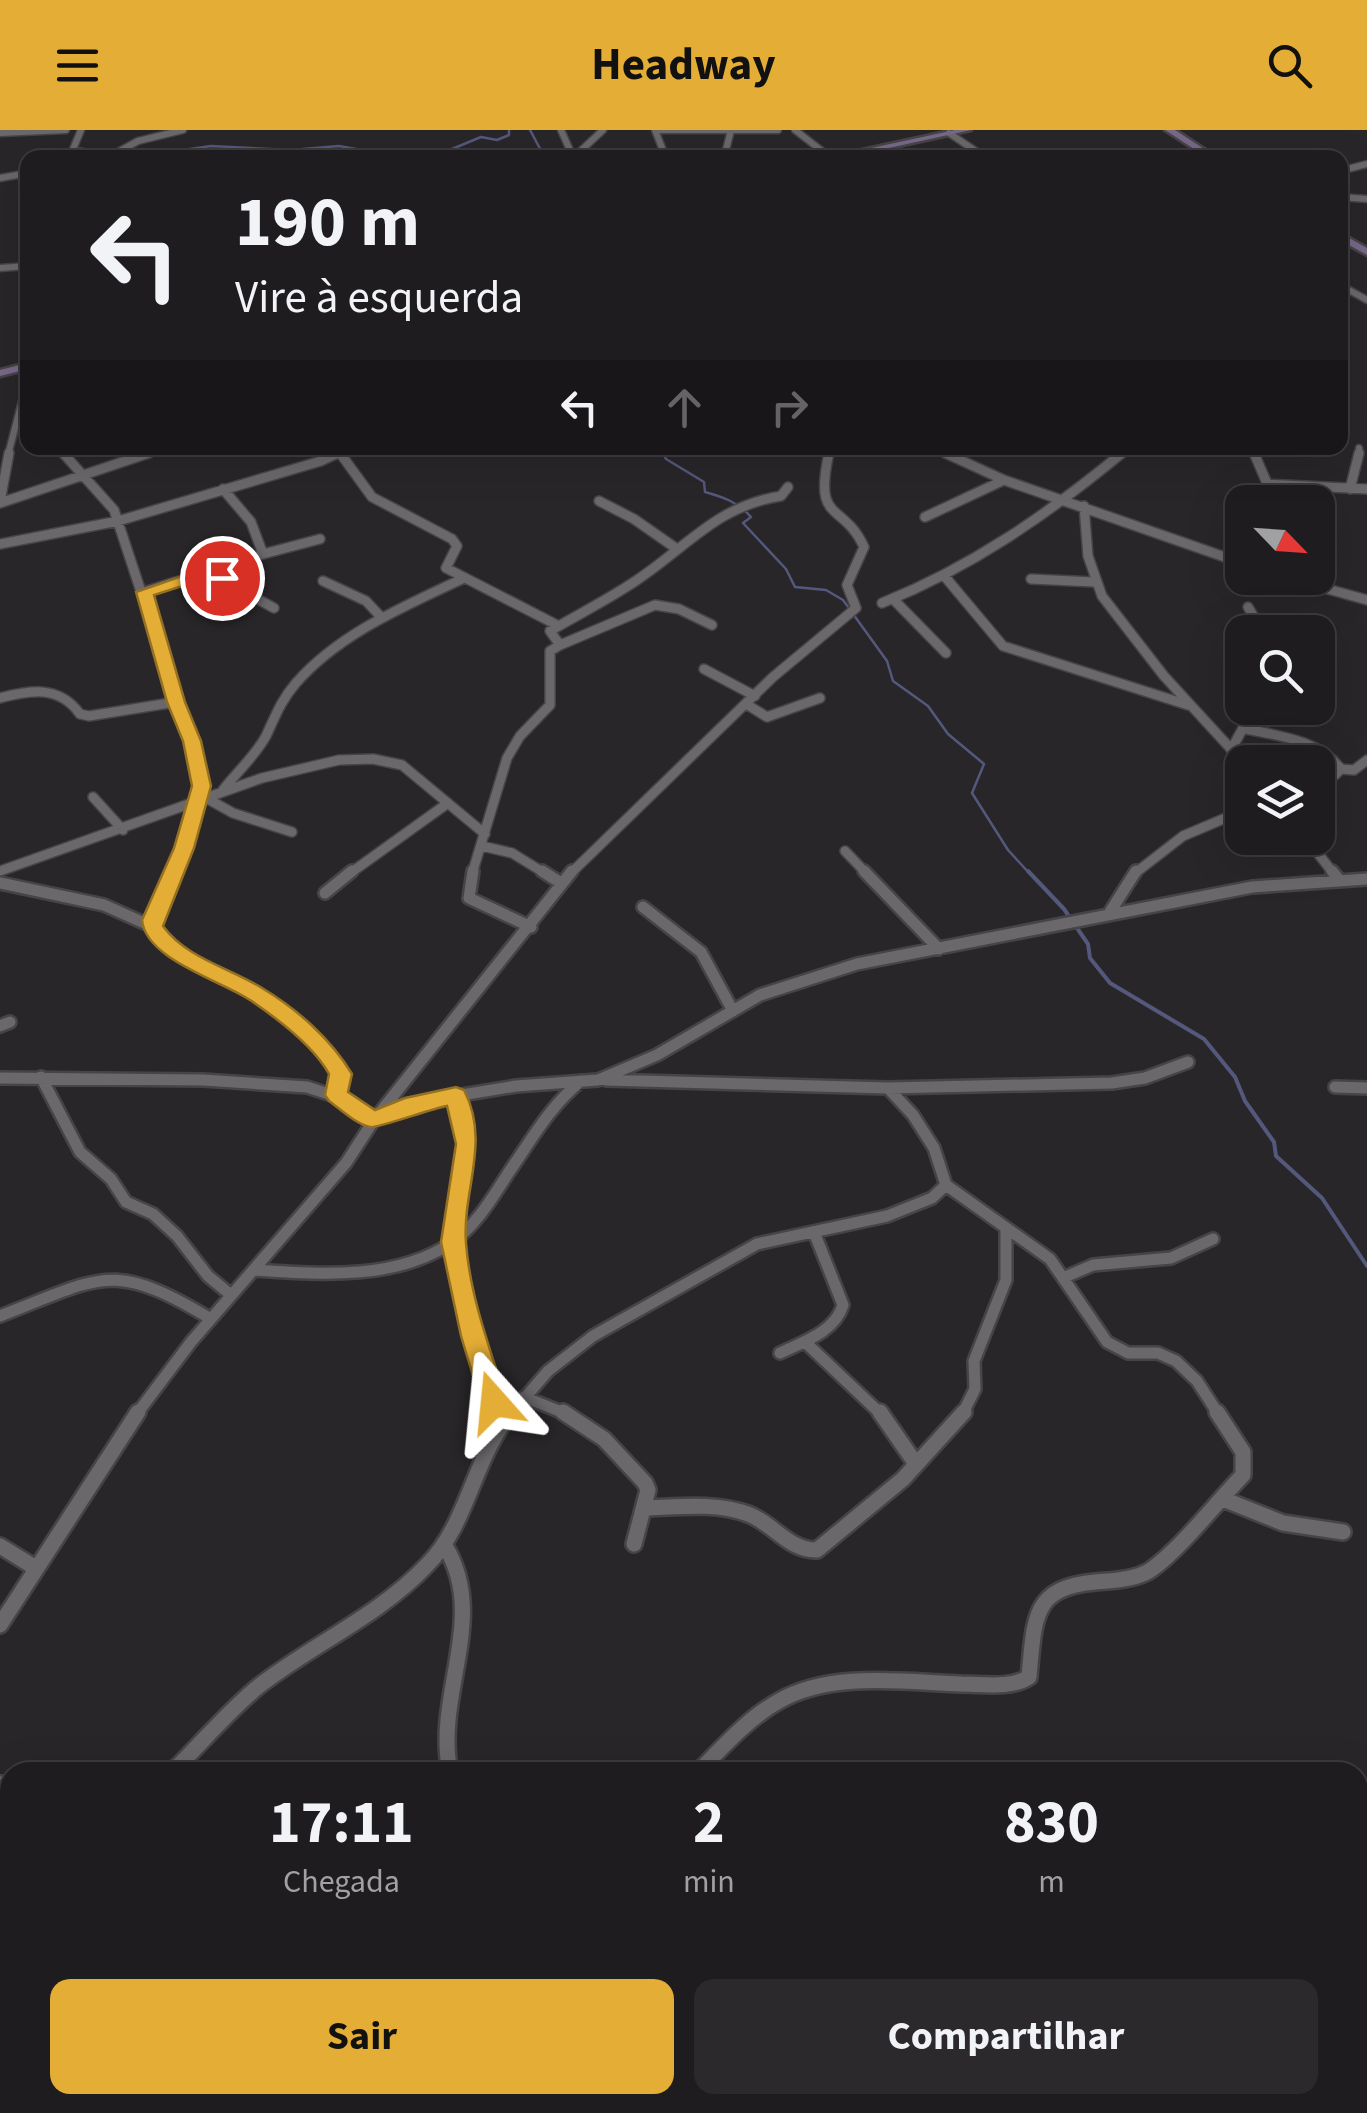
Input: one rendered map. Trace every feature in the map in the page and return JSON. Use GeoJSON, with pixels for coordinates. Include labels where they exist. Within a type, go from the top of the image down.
{"type":"FeatureCollection","features":[{"type":"Feature","properties":{"kind":"street"},"geometry":{"type":"LineString","coordinates":[[0,133],[66,130]]}},
{"type":"Feature","properties":{"kind":"street"},"geometry":{"type":"LineString","coordinates":[[123,150],[184,130]]}},
{"type":"Feature","properties":{"kind":"street"},"geometry":{"type":"LineString","coordinates":[[581,150],[602,130]]}},
{"type":"Feature","properties":{"kind":"street"},"geometry":{"type":"LineString","coordinates":[[658,130],[778,130]]}},
{"type":"Feature","properties":{"kind":"street"},"geometry":{"type":"LineString","coordinates":[[795,130],[821,150]]}},
{"type":"Feature","properties":{"kind":"street"},"geometry":{"type":"LineString","coordinates":[[867,150],[967,130]]}},
{"type":"Feature","properties":{"kind":"street"},"geometry":{"type":"LineString","coordinates":[[1169,130],[1201,150]]}},
{"type":"Feature","properties":{"kind":"street"},"geometry":{"type":"LineString","coordinates":[[950,134],[974,150]]}},
{"type":"Feature","properties":{"kind":"street"},"geometry":{"type":"LineString","coordinates":[[1348,241],[1367,252]]}},
{"type":"Feature","properties":{"kind":"street"},"geometry":{"type":"LineString","coordinates":[[1352,244],[1367,241]]}},
{"type":"Feature","properties":{"kind":"street"},"geometry":{"type":"LineString","coordinates":[[20,403],[0,502],[141,455]]}},
{"type":"Feature","properties":{"kind":"street"},"geometry":{"type":"LineString","coordinates":[[1350,489],[1360,460],[1358,448]]}},
{"type":"Feature","properties":{"kind":"street"},"geometry":{"type":"LineString","coordinates":[[66,455],[114,510],[200,770],[202,799],[152,920],[153,927]]}},
{"type":"Feature","properties":{"kind":"street"},"geometry":{"type":"LineString","coordinates":[[0,544],[118,521],[328,455]]}},
{"type":"Feature","properties":{"kind":"street"},"geometry":{"type":"LineString","coordinates":[[346,455],[372,497],[452,538],[457,546],[446,568],[555,624]]}},
{"type":"Feature","properties":{"kind":"street"},"geometry":{"type":"LineString","coordinates":[[0,1625],[113,1446],[211,1319],[346,1162],[404,1078],[531,927],[580,860],[852,610],[847,585],[864,547],[858,534],[823,499],[829,455]]}},
{"type":"Feature","properties":{"kind":"street"},"geometry":{"type":"LineString","coordinates":[[950,455],[1004,480],[1225,557]]}},
{"type":"Feature","properties":{"kind":"street"},"geometry":{"type":"LineString","coordinates":[[882,603],[946,578],[1063,500],[1118,455]]}},
{"type":"Feature","properties":{"kind":"street"},"geometry":{"type":"LineString","coordinates":[[1255,455],[1266,484],[1367,489]]}},
{"type":"Feature","properties":{"kind":"street"},"geometry":{"type":"LineString","coordinates":[[925,517],[1004,480]]}},
{"type":"Feature","properties":{"kind":"street"},"geometry":{"type":"LineString","coordinates":[[560,645],[550,630],[555,624],[611,596],[730,509],[781,496],[788,487]]}},
{"type":"Feature","properties":{"kind":"street"},"geometry":{"type":"LineString","coordinates":[[223,489],[251,522],[263,554]]}},
{"type":"Feature","properties":{"kind":"street"},"geometry":{"type":"LineString","coordinates":[[598,501],[677,549]]}},
{"type":"Feature","properties":{"kind":"street"},"geometry":{"type":"LineString","coordinates":[[1084,506],[1094,582],[1164,676],[1226,745]]}},
{"type":"Feature","properties":{"kind":"street"},"geometry":{"type":"LineString","coordinates":[[144,592],[320,540]]}},
{"type":"Feature","properties":{"kind":"street"},"geometry":{"type":"LineString","coordinates":[[208,572],[274,608]]}},
{"type":"Feature","properties":{"kind":"street"},"geometry":{"type":"LineString","coordinates":[[223,790],[266,735],[270,719],[296,683],[381,617],[464,578]]}},
{"type":"Feature","properties":{"kind":"street"},"geometry":{"type":"LineString","coordinates":[[946,578],[1003,646],[1192,707]]}},
{"type":"Feature","properties":{"kind":"street"},"geometry":{"type":"LineString","coordinates":[[1031,579],[1094,582]]}},
{"type":"Feature","properties":{"kind":"street"},"geometry":{"type":"LineString","coordinates":[[324,581],[366,600],[381,617]]}},
{"type":"Feature","properties":{"kind":"street"},"geometry":{"type":"LineString","coordinates":[[1358,582],[1367,600]]}},
{"type":"Feature","properties":{"kind":"street"},"geometry":{"type":"LineString","coordinates":[[1335,591],[1367,600]]}},
{"type":"Feature","properties":{"kind":"street"},"geometry":{"type":"LineString","coordinates":[[893,599],[946,653]]}},
{"type":"Feature","properties":{"kind":"street"},"geometry":{"type":"LineString","coordinates":[[531,927],[469,898],[468,887],[507,758],[520,736],[550,705],[550,651],[655,606],[679,609],[712,625]]}},
{"type":"Feature","properties":{"kind":"street"},"geometry":{"type":"LineString","coordinates":[[1248,606],[1253,615]]}},
{"type":"Feature","properties":{"kind":"street"},"geometry":{"type":"LineString","coordinates":[[704,669],[751,700],[767,717],[820,698]]}},
{"type":"Feature","properties":{"kind":"street"},"geometry":{"type":"LineString","coordinates":[[0,698],[42,688],[70,699],[80,714],[89,716],[176,702]]}},
{"type":"Feature","properties":{"kind":"street"},"geometry":{"type":"LineString","coordinates":[[1235,745],[1248,725]]}},
{"type":"Feature","properties":{"kind":"street"},"geometry":{"type":"LineString","coordinates":[[1246,729],[1299,742],[1337,761],[1341,769]]}},
{"type":"Feature","properties":{"kind":"street"},"geometry":{"type":"LineString","coordinates":[[0,871],[124,830],[223,790],[292,770],[386,759],[402,765],[448,803],[484,840],[512,852],[561,883]]}},
{"type":"Feature","properties":{"kind":"street"},"geometry":{"type":"LineString","coordinates":[[1335,775],[1341,769],[1354,770],[1367,760]]}},
{"type":"Feature","properties":{"kind":"street"},"geometry":{"type":"LineString","coordinates":[[92,797],[124,830]]}},
{"type":"Feature","properties":{"kind":"street"},"geometry":{"type":"LineString","coordinates":[[202,799],[292,832]]}},
{"type":"Feature","properties":{"kind":"street"},"geometry":{"type":"LineString","coordinates":[[325,893],[379,849],[448,803]]}},
{"type":"Feature","properties":{"kind":"street"},"geometry":{"type":"LineString","coordinates":[[1110,912],[1132,872],[1153,854],[1225,818]]}},
{"type":"Feature","properties":{"kind":"street"},"geometry":{"type":"LineString","coordinates":[[844,851],[938,949]]}},
{"type":"Feature","properties":{"kind":"street"},"geometry":{"type":"LineString","coordinates":[[1319,855],[1340,881]]}},
{"type":"Feature","properties":{"kind":"street"},"geometry":{"type":"LineString","coordinates":[[598,1080],[657,1055],[732,1011],[798,980],[1087,916],[1252,887],[1366,880]]}},
{"type":"Feature","properties":{"kind":"street"},"geometry":{"type":"LineString","coordinates":[[0,882],[104,905],[153,927],[173,949],[256,993],[306,1034],[331,1057],[340,1074],[336,1095]]}},
{"type":"Feature","properties":{"kind":"street"},"geometry":{"type":"LineString","coordinates":[[642,908],[701,952],[732,1011]]}},
{"type":"Feature","properties":{"kind":"street"},"geometry":{"type":"LineString","coordinates":[[374,1120],[405,1106],[456,1096],[598,1080],[888,1088],[1112,1083],[1145,1078],[1188,1062]]}},
{"type":"Feature","properties":{"kind":"street"},"geometry":{"type":"LineString","coordinates":[[42,1077],[80,1152],[111,1179],[126,1202],[152,1214],[177,1236],[208,1276],[231,1296]]}},
{"type":"Feature","properties":{"kind":"street"},"geometry":{"type":"LineString","coordinates":[[0,1078],[307,1086],[336,1095],[374,1120]]}},
{"type":"Feature","properties":{"kind":"street"},"geometry":{"type":"LineString","coordinates":[[254,1270],[324,1272],[382,1267],[428,1257],[454,1242],[494,1194],[542,1117],[581,1082]]}},
{"type":"Feature","properties":{"kind":"street"},"geometry":{"type":"LineString","coordinates":[[1336,1087],[1367,1088]]}},
{"type":"Feature","properties":{"kind":"street"},"geometry":{"type":"LineString","coordinates":[[708,1762],[732,1738],[794,1693],[849,1684],[1020,1682],[1028,1677],[1036,1618],[1054,1588],[1071,1582],[1133,1578],[1151,1570],[1243,1475],[1243,1452],[1206,1394],[1176,1361],[1158,1353],[1128,1353],[1107,1342],[1066,1276],[1050,1259],[946,1185],[934,1148],[913,1115],[888,1088]]}},
{"type":"Feature","properties":{"kind":"street"},"geometry":{"type":"LineString","coordinates":[[456,1096],[467,1144],[454,1242],[473,1336],[502,1424]]}},
{"type":"Feature","properties":{"kind":"street"},"geometry":{"type":"LineString","coordinates":[[182,1762],[258,1686],[397,1592],[445,1546],[470,1485],[502,1424],[548,1371],[593,1336],[757,1244],[886,1216],[932,1198],[946,1185]]}},
{"type":"Feature","properties":{"kind":"street"},"geometry":{"type":"LineString","coordinates":[[644,1508],[734,1510],[754,1516],[812,1553],[916,1464],[959,1420],[975,1389],[974,1361],[1006,1280],[1006,1229]]}},
{"type":"Feature","properties":{"kind":"street"},"geometry":{"type":"LineString","coordinates":[[780,1353],[805,1342],[843,1312],[845,1298],[814,1232]]}},
{"type":"Feature","properties":{"kind":"street"},"geometry":{"type":"LineString","coordinates":[[1066,1276],[1094,1265],[1171,1258],[1213,1239]]}},
{"type":"Feature","properties":{"kind":"street"},"geometry":{"type":"LineString","coordinates":[[0,1316],[101,1280],[132,1279],[153,1286],[211,1319]]}},
{"type":"Feature","properties":{"kind":"street"},"geometry":{"type":"LineString","coordinates":[[0,1304],[14,1311]]}},
{"type":"Feature","properties":{"kind":"street"},"geometry":{"type":"LineString","coordinates":[[805,1342],[872,1403],[916,1464]]}},
{"type":"Feature","properties":{"kind":"street"},"geometry":{"type":"LineString","coordinates":[[524,1397],[600,1430],[645,1483],[644,1508],[634,1544]]}},
{"type":"Feature","properties":{"kind":"street"},"geometry":{"type":"LineString","coordinates":[[1223,1499],[1283,1523],[1342,1532]]}},
{"type":"Feature","properties":{"kind":"street"},"geometry":{"type":"LineString","coordinates":[[0,1546],[34,1567]]}},
{"type":"Feature","properties":{"kind":"street"},"geometry":{"type":"LineString","coordinates":[[445,1546],[462,1578],[464,1600],[464,1625],[444,1741],[448,1762]]}},
{"type":"Feature","properties":{"kind":"waterway"},"geometry":{"type":"LineString","coordinates":[[450,150],[481,137],[497,140],[509,135],[509,130]]}},
{"type":"Feature","properties":{"kind":"waterway"},"geometry":{"type":"LineString","coordinates":[[530,130],[541,150]]}},
{"type":"Feature","properties":{"kind":"waterway"},"geometry":{"type":"LineString","coordinates":[[183,150],[211,146],[291,150]]}},
{"type":"Feature","properties":{"kind":"waterway"},"geometry":{"type":"LineString","coordinates":[[291,150],[339,146],[361,150]]}},
{"type":"Feature","properties":{"kind":"waterway"},"geometry":{"type":"LineString","coordinates":[[664,455],[704,482],[705,492],[730,501],[751,517],[743,523],[786,569],[795,587],[826,590],[843,600],[887,661],[893,681],[928,706],[948,734],[984,764],[972,793],[1008,850],[1030,874]]}},
{"type":"Feature","properties":{"kind":"waterway"},"geometry":{"type":"LineString","coordinates":[[1028,871],[1064,909],[1088,944],[1090,958],[1110,983],[1204,1039],[1235,1077],[1245,1101],[1274,1142],[1276,1156],[1322,1198],[1367,1266]]}},
{"type":"Feature","properties":{"kind":"route"},"geometry":{"type":"LineString","coordinates":[[222,578],[208,572],[144,592],[176,702],[192,741],[202,786],[184,848],[152,920],[153,927],[163,942],[256,993],[294,1023],[331,1057],[340,1074],[336,1095],[374,1120],[405,1106],[456,1096],[467,1144],[454,1242],[458,1276],[494,1402]]}}]}
